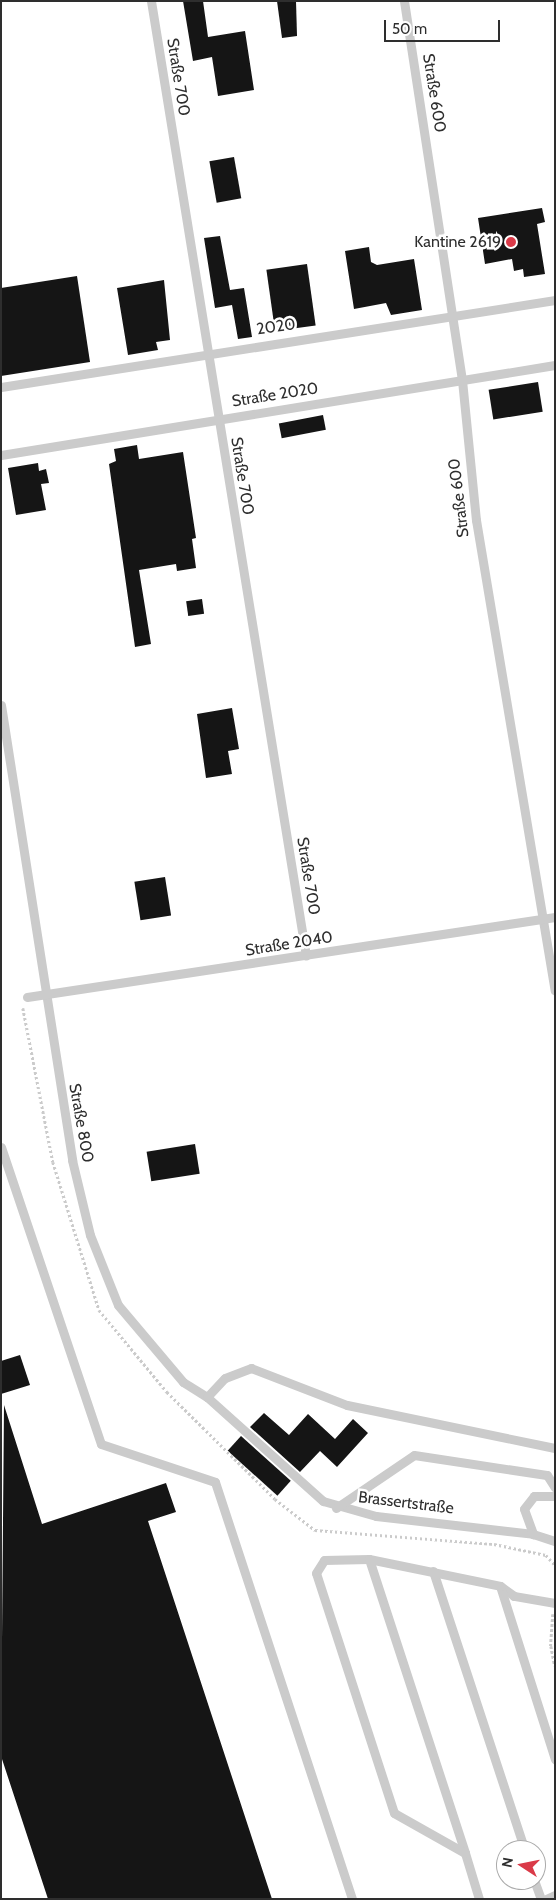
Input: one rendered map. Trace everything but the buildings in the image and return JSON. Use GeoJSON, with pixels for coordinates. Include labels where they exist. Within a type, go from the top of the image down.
{"type":"FeatureCollection","features":[{"type":"Feature","properties":{"kind":"lane","name":"Straße 700"},"geometry":{"type":"LineString","coordinates":[[151,1],[306,956]]}},
{"type":"Feature","properties":{"kind":"lane","name":"Straße 600"},"geometry":{"type":"LineString","coordinates":[[404,1],[462,380],[476,520],[555,990]]}},
{"type":"Feature","properties":{"kind":"lane","name":"2020"},"geometry":{"type":"LineString","coordinates":[[1,387],[207,352],[452,317],[555,300]]}},
{"type":"Feature","properties":{"kind":"lane","name":"Straße 2020"},"geometry":{"type":"LineString","coordinates":[[1,455],[555,365]]}},
{"type":"Feature","properties":{"kind":"lane","name":"Straße 800"},"geometry":{"type":"LineString","coordinates":[[1,705],[45,995],[80,1196],[103,1270],[132,1324],[183,1382],[207,1397],[287,1473]]}},
{"type":"Feature","properties":{"kind":"lane","name":"Straße 2040"},"geometry":{"type":"LineString","coordinates":[[27,997],[555,917]]}},
{"type":"Feature","properties":{"kind":"lane"},"geometry":{"type":"LineString","coordinates":[[1,1147],[101,1444],[215,1482],[352,1899]]}},
{"type":"Feature","properties":{"kind":"lane"},"geometry":{"type":"LineString","coordinates":[[207,1397],[225,1378],[251,1368],[347,1405],[555,1448]]}},
{"type":"Feature","properties":{"kind":"lane"},"geometry":{"type":"LineString","coordinates":[[336,1508],[414,1455],[547,1475],[555,1488]]}},
{"type":"Feature","properties":{"kind":"lane","name":"Brassertstraße"},"geometry":{"type":"LineString","coordinates":[[287,1473],[336,1508],[533,1534],[555,1540]]}},
{"type":"Feature","properties":{"kind":"lane"},"geometry":{"type":"LineString","coordinates":[[533,1534],[525,1522],[528,1501],[543,1494],[555,1496]]}},
{"type":"Feature","properties":{"kind":"lane"},"geometry":{"type":"LineString","coordinates":[[369,1559],[479,1899]]}},
{"type":"Feature","properties":{"kind":"lane"},"geometry":{"type":"LineString","coordinates":[[465,1853],[394,1813],[322,1600],[316,1573],[324,1560],[369,1559],[500,1586],[514,1596],[555,1605]]}},
{"type":"Feature","properties":{"kind":"lane"},"geometry":{"type":"LineString","coordinates":[[433,1572],[521,1840]]}},
{"type":"Feature","properties":{"kind":"lane"},"geometry":{"type":"LineString","coordinates":[[500,1586],[555,1759]]}},
{"type":"Feature","properties":{"kind":"lane"},"geometry":{"type":"LineString","coordinates":[[546,1899],[555,1895]]}},
{"type":"Feature","properties":{"kind":"path"},"geometry":{"type":"LineString","coordinates":[[275,1499],[315,1530],[494,1544],[546,1555],[555,1565]]}},
{"type":"Feature","properties":{"kind":"path"},"geometry":{"type":"LineString","coordinates":[[555,1605],[550,1628],[555,1666]]}},
{"type":"Feature","properties":{"kind":"place","name":"Kantine 2619"},"geometry":{"type":"Point","coordinates":[511,242]}}]}
